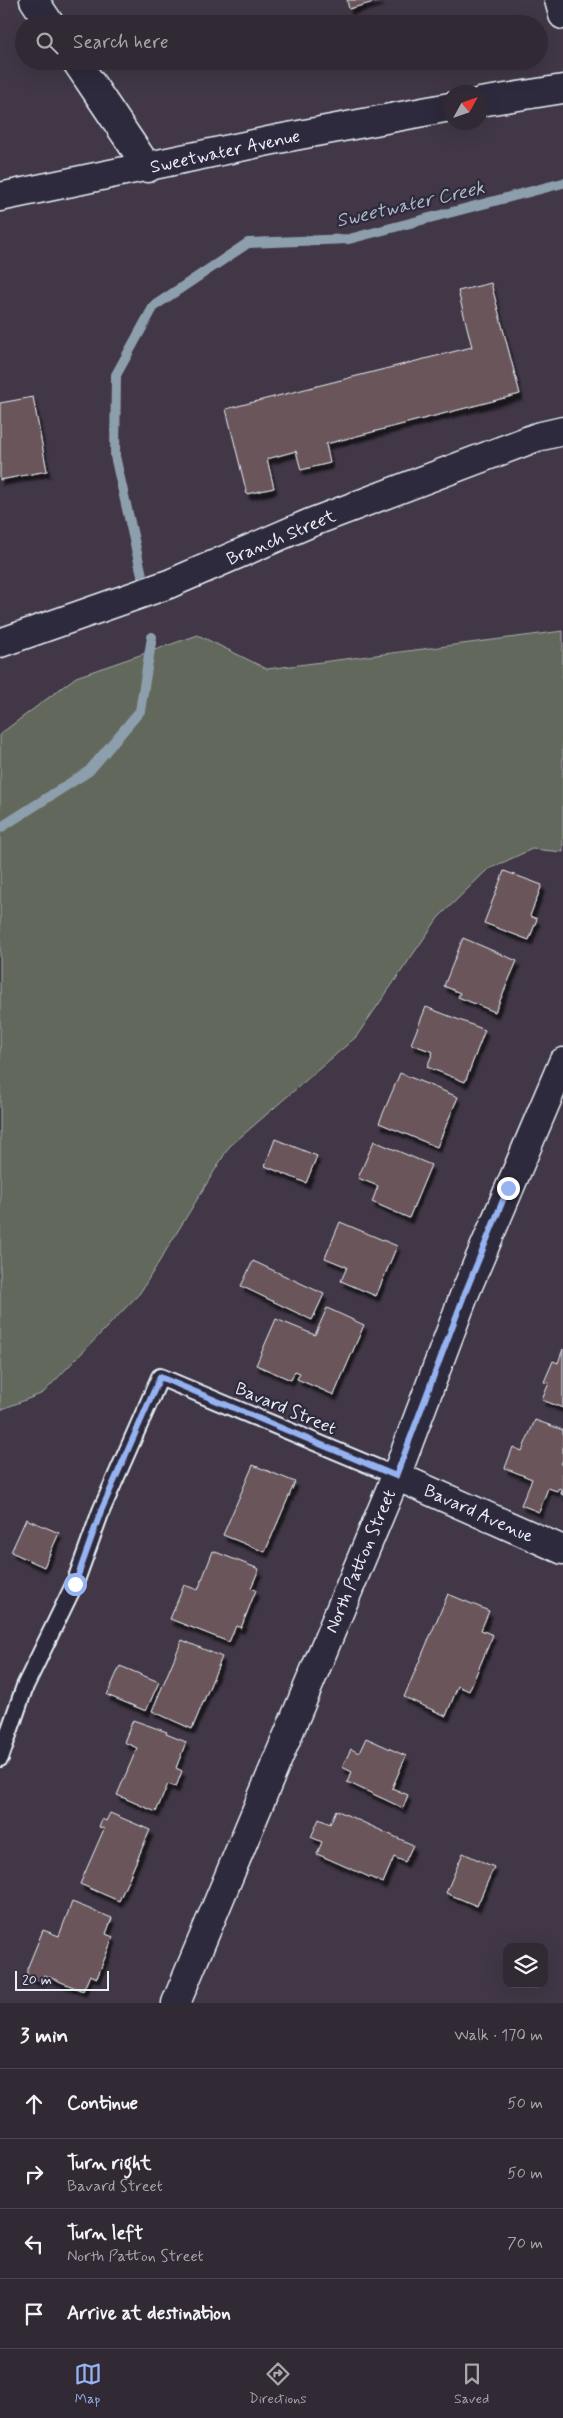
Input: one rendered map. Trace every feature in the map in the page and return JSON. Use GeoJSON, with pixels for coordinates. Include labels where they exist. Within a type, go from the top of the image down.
{"type":"FeatureCollection","features":[{"type":"Feature","properties":{"kind":"street"},"geometry":{"type":"LineString","coordinates":[[34,0],[44,15]]}},
{"type":"Feature","properties":{"kind":"street"},"geometry":{"type":"LineString","coordinates":[[559,0],[563,15]]}},
{"type":"Feature","properties":{"kind":"street"},"geometry":{"type":"LineString","coordinates":[[82,70],[148,168]]}},
{"type":"Feature","properties":{"kind":"street"},"geometry":{"type":"LineString","coordinates":[[488,101],[563,89]]}},
{"type":"Feature","properties":{"kind":"street","name":"Sweetwater Avenue"},"geometry":{"type":"LineString","coordinates":[[0,198],[278,139],[443,108]]}},
{"type":"Feature","properties":{"kind":"street","name":"Branch Street"},"geometry":{"type":"LineString","coordinates":[[0,643],[169,584],[310,523],[563,430]]}},
{"type":"Feature","properties":{"kind":"street","name":"North Patton Street"},"geometry":{"type":"LineString","coordinates":[[176,2003],[396,1476],[465,1293],[563,1062]]}},
{"type":"Feature","properties":{"kind":"street","name":"Bavard Avenue"},"geometry":{"type":"LineString","coordinates":[[396,1476],[563,1550]]}},
{"type":"Feature","properties":{"kind":"lane","name":"Bavard Street"},"geometry":{"type":"LineString","coordinates":[[0,1758],[25,1686],[75,1584],[101,1511],[160,1377],[396,1476]]}},
{"type":"Feature","properties":{"kind":"green space"},"geometry":{"type":"Polygon","coordinates":[[[563,631],[563,852],[532,849],[487,870],[438,918],[356,1037],[229,1147],[140,1293],[43,1393],[0,1410],[0,734],[76,677],[198,635],[267,669],[563,631]]]}},
{"type":"Feature","properties":{"kind":"building"},"geometry":{"type":"Polygon","coordinates":[[[347,0],[381,0],[349,9],[347,0]]]}},
{"type":"Feature","properties":{"kind":"building"},"geometry":{"type":"Polygon","coordinates":[[[491,283],[520,394],[326,444],[330,463],[301,470],[296,451],[267,459],[274,488],[247,494],[226,409],[472,347],[458,291],[491,283]]]}},
{"type":"Feature","properties":{"kind":"building"},"geometry":{"type":"Polygon","coordinates":[[[33,397],[47,471],[0,480],[0,403],[33,397]]]}},
{"type":"Feature","properties":{"kind":"building"},"geometry":{"type":"Polygon","coordinates":[[[504,871],[542,885],[530,916],[537,919],[529,940],[484,923],[504,871]]]}},
{"type":"Feature","properties":{"kind":"building"},"geometry":{"type":"Polygon","coordinates":[[[463,938],[517,961],[495,1012],[458,997],[460,993],[444,986],[463,938]]]}},
{"type":"Feature","properties":{"kind":"building"},"geometry":{"type":"Polygon","coordinates":[[[426,1007],[485,1030],[465,1082],[427,1067],[433,1052],[411,1044],[426,1007]]]}},
{"type":"Feature","properties":{"kind":"building"},"geometry":{"type":"Polygon","coordinates":[[[400,1073],[458,1097],[437,1147],[379,1123],[400,1073]]]}},
{"type":"Feature","properties":{"kind":"building"},"geometry":{"type":"Polygon","coordinates":[[[275,1139],[317,1156],[306,1183],[265,1166],[275,1139]]]}},
{"type":"Feature","properties":{"kind":"building"},"geometry":{"type":"Polygon","coordinates":[[[374,1141],[431,1165],[409,1218],[372,1202],[378,1186],[358,1178],[374,1141]]]}},
{"type":"Feature","properties":{"kind":"building"},"geometry":{"type":"Polygon","coordinates":[[[340,1222],[397,1246],[376,1296],[341,1281],[347,1267],[325,1258],[340,1222]]]}},
{"type":"Feature","properties":{"kind":"building"},"geometry":{"type":"Polygon","coordinates":[[[253,1261],[324,1294],[312,1320],[241,1286],[253,1261]]]}},
{"type":"Feature","properties":{"kind":"building"},"geometry":{"type":"Polygon","coordinates":[[[327,1308],[364,1325],[334,1395],[297,1379],[300,1373],[295,1371],[291,1380],[256,1365],[276,1319],[315,1335],[327,1308]]]}},
{"type":"Feature","properties":{"kind":"building"},"geometry":{"type":"Polygon","coordinates":[[[563,1349],[563,1408],[542,1400],[549,1383],[544,1382],[553,1361],[558,1363],[563,1349]]]}},
{"type":"Feature","properties":{"kind":"building"},"geometry":{"type":"Polygon","coordinates":[[[535,1420],[563,1430],[563,1459],[561,1465],[563,1465],[563,1495],[561,1494],[562,1490],[559,1488],[557,1491],[548,1488],[539,1512],[521,1505],[532,1479],[505,1468],[513,1447],[522,1451],[535,1420]]]}},
{"type":"Feature","properties":{"kind":"building"},"geometry":{"type":"Polygon","coordinates":[[[253,1465],[295,1482],[265,1552],[223,1535],[253,1465]]]}},
{"type":"Feature","properties":{"kind":"building"},"geometry":{"type":"Polygon","coordinates":[[[26,1519],[59,1533],[44,1567],[11,1552],[26,1519]]]}},
{"type":"Feature","properties":{"kind":"building"},"geometry":{"type":"Polygon","coordinates":[[[213,1551],[259,1569],[251,1588],[256,1590],[241,1628],[236,1626],[229,1642],[170,1619],[184,1585],[198,1590],[213,1551]]]}},
{"type":"Feature","properties":{"kind":"building"},"geometry":{"type":"Polygon","coordinates":[[[448,1594],[489,1611],[481,1630],[493,1635],[469,1691],[458,1686],[446,1716],[404,1697],[448,1594]]]}},
{"type":"Feature","properties":{"kind":"building"},"geometry":{"type":"Polygon","coordinates":[[[182,1640],[222,1657],[192,1729],[152,1711],[182,1640]]]}},
{"type":"Feature","properties":{"kind":"building"},"geometry":{"type":"Polygon","coordinates":[[[120,1666],[159,1682],[146,1711],[107,1695],[120,1666]]]}},
{"type":"Feature","properties":{"kind":"building"},"geometry":{"type":"Polygon","coordinates":[[[133,1720],[167,1732],[166,1734],[186,1742],[176,1768],[182,1771],[176,1787],[168,1784],[156,1812],[117,1795],[137,1748],[124,1742],[133,1720]]]}},
{"type":"Feature","properties":{"kind":"building"},"geometry":{"type":"Polygon","coordinates":[[[366,1738],[406,1756],[392,1788],[408,1795],[403,1808],[347,1782],[352,1772],[342,1767],[351,1749],[359,1753],[366,1738]]]}},
{"type":"Feature","properties":{"kind":"building"},"geometry":{"type":"Polygon","coordinates":[[[336,1810],[413,1845],[405,1862],[394,1857],[383,1883],[317,1854],[322,1842],[311,1837],[319,1819],[330,1824],[336,1810]]]}},
{"type":"Feature","properties":{"kind":"building"},"geometry":{"type":"Polygon","coordinates":[[[110,1813],[150,1830],[119,1901],[80,1884],[104,1829],[99,1827],[102,1819],[106,1821],[110,1813]]]}},
{"type":"Feature","properties":{"kind":"building"},"geometry":{"type":"Polygon","coordinates":[[[463,1853],[494,1867],[477,1906],[446,1893],[463,1853]]]}},
{"type":"Feature","properties":{"kind":"building"},"geometry":{"type":"Polygon","coordinates":[[[72,1902],[112,1918],[106,1934],[113,1937],[97,1978],[90,1975],[83,1991],[44,1975],[41,1982],[27,1976],[27,1969],[43,1930],[59,1936],[72,1902]]]}},
{"type":"Feature","properties":{"kind":"waterway","name":"Sweetwater Creek"},"geometry":{"type":"LineString","coordinates":[[144,584],[115,456],[116,375],[154,306],[248,243],[349,239],[563,183]]}},
{"type":"Feature","properties":{"kind":"waterway","name":"Sweetwater Creek"},"geometry":{"type":"LineString","coordinates":[[0,828],[89,771],[140,711],[152,637]]}},
{"type":"Feature","properties":{"kind":"route"},"geometry":{"type":"LineString","coordinates":[[75,1584],[101,1511],[160,1377],[396,1476],[465,1293],[508,1188]]}}]}
